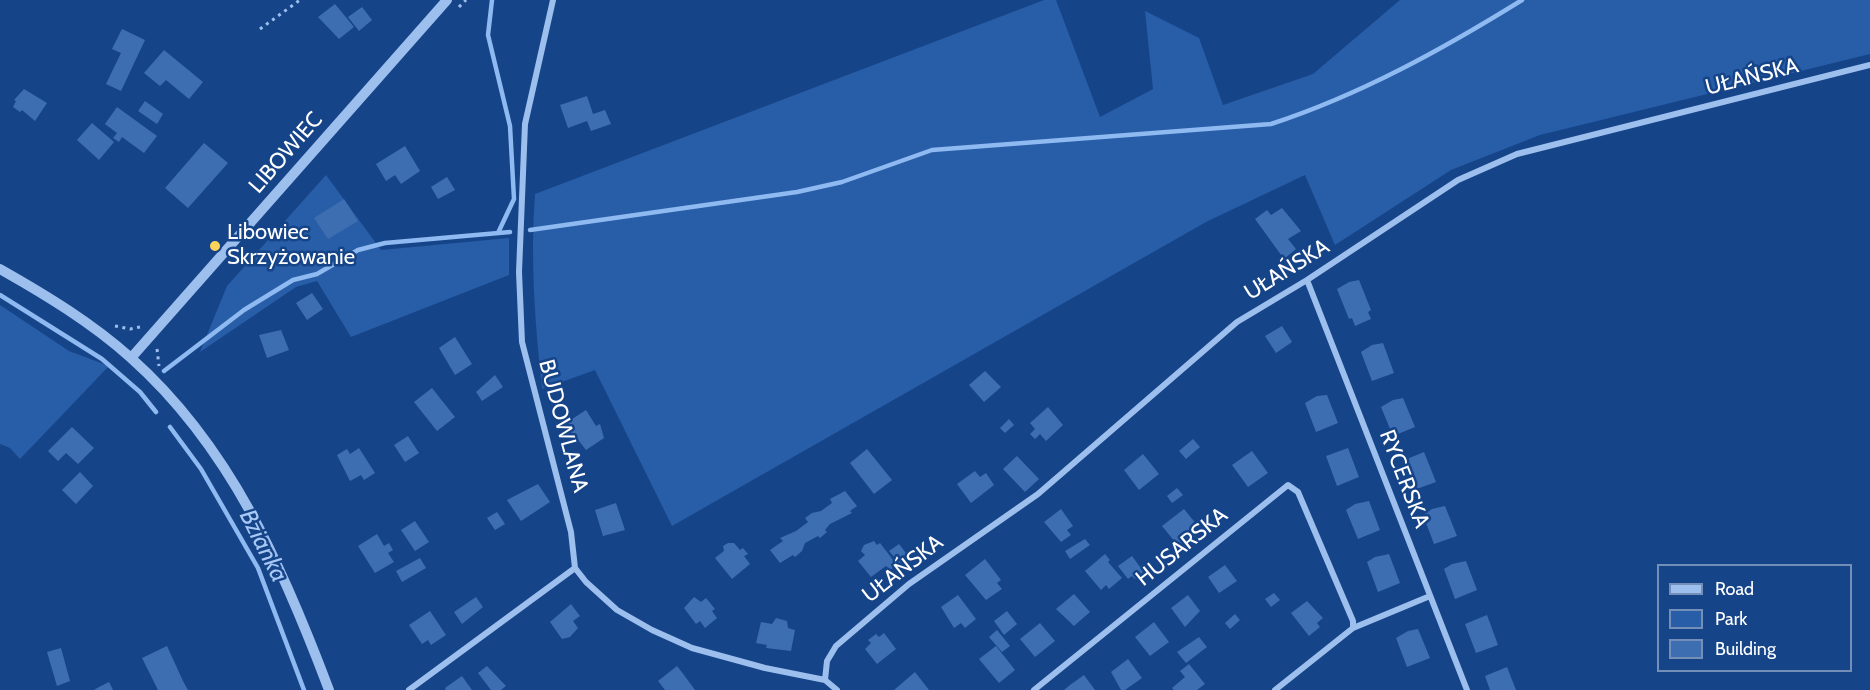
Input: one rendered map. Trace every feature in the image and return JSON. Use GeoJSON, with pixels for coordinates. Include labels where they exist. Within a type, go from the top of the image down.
{"type":"FeatureCollection","features":[{"type":"Feature","properties":{"kind":"street","name":"LIBOWIEC"},"geometry":{"type":"LineString","coordinates":[[131,358],[447,0]]}},
{"type":"Feature","properties":{"kind":"street","name":"BUDOWLANA"},"geometry":{"type":"LineString","coordinates":[[553,0],[525,124],[519,272],[522,342],[572,532],[576,568]]}},
{"type":"Feature","properties":{"kind":"street","name":"UŁAŃSKA"},"geometry":{"type":"LineString","coordinates":[[825,680],[828,661],[836,646],[909,584],[1038,494],[1237,322],[1307,280],[1458,180],[1516,154],[1870,65]]}},
{"type":"Feature","properties":{"kind":"street"},"geometry":{"type":"LineString","coordinates":[[0,268],[52,298],[131,358],[198,431],[241,492],[274,554],[329,690]]}},
{"type":"Feature","properties":{"kind":"street","name":"RYCERSKA"},"geometry":{"type":"LineString","coordinates":[[1307,280],[1467,690]]}},
{"type":"Feature","properties":{"kind":"street","name":"HUSARSKA"},"geometry":{"type":"LineString","coordinates":[[1034,690],[1288,485],[1298,492],[1353,621],[1353,628]]}},
{"type":"Feature","properties":{"kind":"street"},"geometry":{"type":"LineString","coordinates":[[409,690],[576,568],[586,582],[617,610],[662,635],[692,648],[765,668],[825,680],[837,690]]}},
{"type":"Feature","properties":{"kind":"street"},"geometry":{"type":"LineString","coordinates":[[1275,690],[1353,628],[1430,596]]}},
{"type":"Feature","properties":{"kind":"path"},"geometry":{"type":"LineString","coordinates":[[260,29],[300,0]]}},
{"type":"Feature","properties":{"kind":"green space"},"geometry":{"type":"Polygon","coordinates":[[[1044,0],[1056,0],[1100,117],[1153,89],[1145,11],[1199,38],[1223,105],[1313,74],[1400,0],[1870,0],[1870,54],[1540,135],[1451,170],[1335,245],[1305,175],[1206,222],[672,526],[595,370],[542,389],[534,292],[535,194],[1044,0]]]}},
{"type":"Feature","properties":{"kind":"green space"},"geometry":{"type":"Polygon","coordinates":[[[326,175],[381,250],[509,238],[509,275],[351,337],[317,281],[296,287],[200,352],[227,286],[326,175]]]}},
{"type":"Feature","properties":{"kind":"green space"},"geometry":{"type":"Polygon","coordinates":[[[0,305],[69,351],[109,366],[20,459],[10,448],[0,444],[0,305]]]}},
{"type":"Feature","properties":{"kind":"building"},"geometry":{"type":"Polygon","coordinates":[[[335,4],[354,27],[339,39],[318,17],[335,4]]]}},
{"type":"Feature","properties":{"kind":"building"},"geometry":{"type":"Polygon","coordinates":[[[362,7],[372,20],[359,31],[348,17],[362,7]]]}},
{"type":"Feature","properties":{"kind":"building"},"geometry":{"type":"Polygon","coordinates":[[[122,29],[145,40],[121,91],[106,84],[121,53],[112,49],[122,29]]]}},
{"type":"Feature","properties":{"kind":"building"},"geometry":{"type":"Polygon","coordinates":[[[164,50],[203,82],[189,99],[166,80],[160,86],[144,73],[164,50]]]}},
{"type":"Feature","properties":{"kind":"building"},"geometry":{"type":"Polygon","coordinates":[[[24,89],[47,103],[35,121],[22,110],[20,112],[13,107],[16,101],[14,100],[24,89]]]}},
{"type":"Feature","properties":{"kind":"building"},"geometry":{"type":"Polygon","coordinates":[[[587,96],[593,114],[605,110],[611,124],[591,131],[587,121],[568,128],[560,105],[587,96]]]}},
{"type":"Feature","properties":{"kind":"building"},"geometry":{"type":"Polygon","coordinates":[[[145,101],[163,114],[157,124],[138,111],[145,101]]]}},
{"type":"Feature","properties":{"kind":"building"},"geometry":{"type":"Polygon","coordinates":[[[117,107],[157,136],[144,153],[122,137],[119,142],[113,138],[117,133],[105,124],[117,107]]]}},
{"type":"Feature","properties":{"kind":"building"},"geometry":{"type":"Polygon","coordinates":[[[92,123],[114,142],[99,160],[77,140],[92,123]]]}},
{"type":"Feature","properties":{"kind":"building"},"geometry":{"type":"Polygon","coordinates":[[[204,143],[228,163],[188,208],[165,188],[204,143]]]}},
{"type":"Feature","properties":{"kind":"building"},"geometry":{"type":"Polygon","coordinates":[[[405,146],[420,171],[401,184],[395,175],[386,181],[376,164],[405,146]]]}},
{"type":"Feature","properties":{"kind":"building"},"geometry":{"type":"Polygon","coordinates":[[[447,177],[455,190],[438,199],[431,187],[447,177]]]}},
{"type":"Feature","properties":{"kind":"building"},"geometry":{"type":"Polygon","coordinates":[[[344,199],[358,221],[328,239],[314,218],[344,199]]]}},
{"type":"Feature","properties":{"kind":"building"},"geometry":{"type":"Polygon","coordinates":[[[1282,208],[1301,231],[1288,239],[1296,249],[1284,259],[1255,219],[1267,210],[1271,215],[1282,208]]]}},
{"type":"Feature","properties":{"kind":"building"},"geometry":{"type":"Polygon","coordinates":[[[1359,280],[1371,310],[1368,312],[1371,319],[1355,326],[1352,318],[1349,319],[1337,289],[1349,282],[1359,280]]]}},
{"type":"Feature","properties":{"kind":"building"},"geometry":{"type":"Polygon","coordinates":[[[312,293],[323,309],[307,320],[296,303],[312,293]]]}},
{"type":"Feature","properties":{"kind":"building"},"geometry":{"type":"Polygon","coordinates":[[[1282,326],[1292,342],[1276,353],[1265,336],[1282,326]]]}},
{"type":"Feature","properties":{"kind":"building"},"geometry":{"type":"Polygon","coordinates":[[[281,330],[289,350],[267,358],[259,335],[281,330]]]}},
{"type":"Feature","properties":{"kind":"building"},"geometry":{"type":"Polygon","coordinates":[[[455,337],[472,364],[455,375],[439,348],[455,337]]]}},
{"type":"Feature","properties":{"kind":"building"},"geometry":{"type":"Polygon","coordinates":[[[1383,343],[1394,373],[1372,381],[1361,352],[1372,345],[1383,343]]]}},
{"type":"Feature","properties":{"kind":"building"},"geometry":{"type":"Polygon","coordinates":[[[985,371],[1001,387],[984,402],[969,385],[985,371]]]}},
{"type":"Feature","properties":{"kind":"building"},"geometry":{"type":"Polygon","coordinates":[[[495,375],[503,387],[482,401],[476,392],[495,375]]]}},
{"type":"Feature","properties":{"kind":"building"},"geometry":{"type":"Polygon","coordinates":[[[432,388],[455,417],[437,431],[414,402],[432,388]]]}},
{"type":"Feature","properties":{"kind":"building"},"geometry":{"type":"Polygon","coordinates":[[[1327,395],[1338,423],[1316,432],[1305,403],[1317,396],[1327,395]]]}},
{"type":"Feature","properties":{"kind":"building"},"geometry":{"type":"Polygon","coordinates":[[[1403,398],[1415,427],[1393,436],[1381,407],[1393,400],[1403,398]]]}},
{"type":"Feature","properties":{"kind":"building"},"geometry":{"type":"Polygon","coordinates":[[[1048,407],[1063,425],[1046,441],[1040,434],[1035,439],[1030,434],[1035,429],[1030,423],[1048,407]]]}},
{"type":"Feature","properties":{"kind":"building"},"geometry":{"type":"Polygon","coordinates":[[[586,410],[596,426],[600,424],[604,438],[586,450],[579,441],[577,443],[566,423],[586,410]]]}},
{"type":"Feature","properties":{"kind":"building"},"geometry":{"type":"Polygon","coordinates":[[[1009,419],[1014,425],[1005,433],[1000,428],[1009,419]]]}},
{"type":"Feature","properties":{"kind":"building"},"geometry":{"type":"Polygon","coordinates":[[[72,427],[94,448],[78,464],[66,453],[58,461],[48,451],[72,427]]]}},
{"type":"Feature","properties":{"kind":"building"},"geometry":{"type":"Polygon","coordinates":[[[408,436],[419,453],[405,462],[394,445],[408,436]]]}},
{"type":"Feature","properties":{"kind":"building"},"geometry":{"type":"Polygon","coordinates":[[[1193,439],[1200,447],[1186,459],[1179,451],[1193,439]]]}},
{"type":"Feature","properties":{"kind":"building"},"geometry":{"type":"Polygon","coordinates":[[[359,448],[375,473],[364,480],[361,475],[350,481],[337,455],[347,449],[350,454],[359,448]]]}},
{"type":"Feature","properties":{"kind":"building"},"geometry":{"type":"Polygon","coordinates":[[[1348,448],[1359,477],[1337,486],[1326,456],[1348,448]]]}},
{"type":"Feature","properties":{"kind":"building"},"geometry":{"type":"Polygon","coordinates":[[[867,449],[892,480],[874,494],[850,463],[867,449]]]}},
{"type":"Feature","properties":{"kind":"building"},"geometry":{"type":"Polygon","coordinates":[[[1252,451],[1268,473],[1248,487],[1232,465],[1252,451]]]}},
{"type":"Feature","properties":{"kind":"building"},"geometry":{"type":"Polygon","coordinates":[[[1424,452],[1436,482],[1414,490],[1402,461],[1424,452]]]}},
{"type":"Feature","properties":{"kind":"building"},"geometry":{"type":"Polygon","coordinates":[[[1143,454],[1159,474],[1139,490],[1124,470],[1143,454]]]}},
{"type":"Feature","properties":{"kind":"building"},"geometry":{"type":"Polygon","coordinates":[[[1017,456],[1039,479],[1025,492],[1003,469],[1017,456]]]}},
{"type":"Feature","properties":{"kind":"building"},"geometry":{"type":"Polygon","coordinates":[[[975,471],[980,477],[986,473],[994,485],[971,503],[957,484],[975,471]]]}},
{"type":"Feature","properties":{"kind":"building"},"geometry":{"type":"Polygon","coordinates":[[[80,472],[93,486],[76,504],[62,490],[80,472]]]}},
{"type":"Feature","properties":{"kind":"building"},"geometry":{"type":"Polygon","coordinates":[[[538,484],[550,502],[521,521],[507,500],[538,484]]]}},
{"type":"Feature","properties":{"kind":"building"},"geometry":{"type":"Polygon","coordinates":[[[1177,488],[1183,495],[1172,503],[1167,496],[1177,488]]]}},
{"type":"Feature","properties":{"kind":"building"},"geometry":{"type":"Polygon","coordinates":[[[845,491],[857,506],[850,511],[852,513],[830,524],[825,530],[827,532],[820,538],[818,536],[805,543],[802,551],[795,557],[793,555],[780,563],[770,550],[783,541],[780,538],[796,531],[808,522],[805,518],[821,511],[832,503],[830,499],[845,491]]]}},
{"type":"Feature","properties":{"kind":"building"},"geometry":{"type":"Polygon","coordinates":[[[1369,501],[1380,530],[1358,539],[1346,510],[1355,504],[1369,501]]]}},
{"type":"Feature","properties":{"kind":"building"},"geometry":{"type":"Polygon","coordinates":[[[616,503],[625,530],[603,536],[595,510],[616,503]]]}},
{"type":"Feature","properties":{"kind":"building"},"geometry":{"type":"Polygon","coordinates":[[[1445,506],[1457,536],[1434,544],[1423,515],[1432,509],[1445,506]]]}},
{"type":"Feature","properties":{"kind":"building"},"geometry":{"type":"Polygon","coordinates":[[[1061,509],[1073,526],[1067,530],[1071,535],[1061,542],[1044,522],[1061,509]]]}},
{"type":"Feature","properties":{"kind":"building"},"geometry":{"type":"Polygon","coordinates":[[[1184,509],[1202,531],[1180,548],[1162,526],[1184,509]]]}},
{"type":"Feature","properties":{"kind":"building"},"geometry":{"type":"Polygon","coordinates":[[[497,512],[505,524],[495,530],[487,518],[497,512]]]}},
{"type":"Feature","properties":{"kind":"building"},"geometry":{"type":"Polygon","coordinates":[[[415,521],[429,542],[415,551],[401,530],[415,521]]]}},
{"type":"Feature","properties":{"kind":"building"},"geometry":{"type":"Polygon","coordinates":[[[377,534],[384,546],[389,543],[393,550],[388,553],[394,562],[375,573],[358,546],[377,534]]]}},
{"type":"Feature","properties":{"kind":"building"},"geometry":{"type":"Polygon","coordinates":[[[1085,539],[1090,545],[1070,559],[1065,551],[1085,539]]]}},
{"type":"Feature","properties":{"kind":"building"},"geometry":{"type":"Polygon","coordinates":[[[874,541],[877,545],[880,543],[897,565],[890,570],[886,566],[871,577],[858,561],[865,555],[861,551],[864,545],[874,541]]]}},
{"type":"Feature","properties":{"kind":"building"},"geometry":{"type":"Polygon","coordinates":[[[734,543],[740,550],[743,548],[748,554],[744,556],[750,564],[732,579],[715,558],[724,551],[723,546],[734,543]]]}},
{"type":"Feature","properties":{"kind":"building"},"geometry":{"type":"Polygon","coordinates":[[[899,544],[909,557],[900,564],[889,551],[899,544]]]}},
{"type":"Feature","properties":{"kind":"building"},"geometry":{"type":"Polygon","coordinates":[[[1105,554],[1110,560],[1108,562],[1122,578],[1109,589],[1106,585],[1101,590],[1085,571],[1105,554]]]}},
{"type":"Feature","properties":{"kind":"building"},"geometry":{"type":"Polygon","coordinates":[[[1389,554],[1400,583],[1378,592],[1367,562],[1375,557],[1389,554]]]}},
{"type":"Feature","properties":{"kind":"building"},"geometry":{"type":"Polygon","coordinates":[[[1132,556],[1140,567],[1142,565],[1146,570],[1135,579],[1132,576],[1128,579],[1118,566],[1132,556]]]}},
{"type":"Feature","properties":{"kind":"building"},"geometry":{"type":"Polygon","coordinates":[[[420,558],[426,568],[402,582],[396,571],[420,558]]]}},
{"type":"Feature","properties":{"kind":"building"},"geometry":{"type":"Polygon","coordinates":[[[985,559],[1001,580],[997,583],[1002,589],[986,600],[965,575],[985,559]]]}},
{"type":"Feature","properties":{"kind":"building"},"geometry":{"type":"Polygon","coordinates":[[[1466,561],[1477,590],[1455,599],[1444,569],[1452,564],[1466,561]]]}},
{"type":"Feature","properties":{"kind":"building"},"geometry":{"type":"Polygon","coordinates":[[[1225,565],[1237,581],[1219,593],[1208,577],[1225,565]]]}},
{"type":"Feature","properties":{"kind":"building"},"geometry":{"type":"Polygon","coordinates":[[[1274,593],[1280,600],[1271,607],[1265,599],[1274,593]]]}},
{"type":"Feature","properties":{"kind":"building"},"geometry":{"type":"Polygon","coordinates":[[[1074,594],[1090,612],[1074,626],[1056,609],[1074,594]]]}},
{"type":"Feature","properties":{"kind":"building"},"geometry":{"type":"Polygon","coordinates":[[[958,595],[976,619],[965,628],[961,623],[954,628],[941,607],[958,595]]]}},
{"type":"Feature","properties":{"kind":"building"},"geometry":{"type":"Polygon","coordinates":[[[1188,595],[1200,611],[1185,627],[1171,608],[1188,595]]]}},
{"type":"Feature","properties":{"kind":"building"},"geometry":{"type":"Polygon","coordinates":[[[476,597],[483,607],[462,624],[454,612],[476,597]]]}},
{"type":"Feature","properties":{"kind":"building"},"geometry":{"type":"Polygon","coordinates":[[[694,597],[701,602],[706,598],[715,609],[712,611],[717,618],[705,628],[700,621],[696,624],[684,608],[694,597]]]}},
{"type":"Feature","properties":{"kind":"building"},"geometry":{"type":"Polygon","coordinates":[[[1307,601],[1323,618],[1317,623],[1320,627],[1309,636],[1291,613],[1307,601]]]}},
{"type":"Feature","properties":{"kind":"building"},"geometry":{"type":"Polygon","coordinates":[[[571,604],[580,616],[573,621],[578,628],[570,637],[562,639],[550,622],[571,604]]]}},
{"type":"Feature","properties":{"kind":"building"},"geometry":{"type":"Polygon","coordinates":[[[430,611],[446,635],[431,645],[428,640],[422,644],[409,625],[430,611]]]}},
{"type":"Feature","properties":{"kind":"building"},"geometry":{"type":"Polygon","coordinates":[[[1007,611],[1017,624],[1004,635],[994,621],[1007,611]]]}},
{"type":"Feature","properties":{"kind":"building"},"geometry":{"type":"Polygon","coordinates":[[[1235,614],[1240,620],[1230,629],[1225,623],[1235,614]]]}},
{"type":"Feature","properties":{"kind":"building"},"geometry":{"type":"Polygon","coordinates":[[[1487,615],[1498,645],[1476,653],[1465,624],[1487,615]]]}},
{"type":"Feature","properties":{"kind":"building"},"geometry":{"type":"Polygon","coordinates":[[[776,618],[787,621],[788,628],[795,630],[791,651],[766,648],[767,645],[756,643],[761,622],[772,624],[776,618]]]}},
{"type":"Feature","properties":{"kind":"building"},"geometry":{"type":"Polygon","coordinates":[[[1154,622],[1169,642],[1150,656],[1135,637],[1154,622]]]}},
{"type":"Feature","properties":{"kind":"building"},"geometry":{"type":"Polygon","coordinates":[[[1040,623],[1055,641],[1035,657],[1020,639],[1040,623]]]}},
{"type":"Feature","properties":{"kind":"building"},"geometry":{"type":"Polygon","coordinates":[[[1418,629],[1430,658],[1407,667],[1396,638],[1408,631],[1418,629]]]}},
{"type":"Feature","properties":{"kind":"building"},"geometry":{"type":"Polygon","coordinates":[[[997,630],[1010,646],[1002,652],[989,637],[997,630]]]}},
{"type":"Feature","properties":{"kind":"building"},"geometry":{"type":"Polygon","coordinates":[[[884,633],[896,649],[877,664],[865,649],[871,643],[868,640],[876,634],[879,637],[884,633]]]}},
{"type":"Feature","properties":{"kind":"building"},"geometry":{"type":"Polygon","coordinates":[[[1199,637],[1207,647],[1186,663],[1177,652],[1199,637]]]}},
{"type":"Feature","properties":{"kind":"building"},"geometry":{"type":"Polygon","coordinates":[[[167,646],[188,690],[158,690],[142,658],[167,646]]]}},
{"type":"Feature","properties":{"kind":"building"},"geometry":{"type":"Polygon","coordinates":[[[996,646],[1015,670],[999,683],[979,659],[996,646]]]}},
{"type":"Feature","properties":{"kind":"building"},"geometry":{"type":"Polygon","coordinates":[[[61,648],[70,681],[57,686],[47,652],[61,648]]]}},
{"type":"Feature","properties":{"kind":"building"},"geometry":{"type":"Polygon","coordinates":[[[1128,659],[1142,678],[1125,690],[1121,690],[1111,672],[1128,659]]]}},
{"type":"Feature","properties":{"kind":"building"},"geometry":{"type":"Polygon","coordinates":[[[1189,664],[1205,684],[1197,690],[1174,690],[1172,688],[1185,677],[1180,671],[1189,664]]]}},
{"type":"Feature","properties":{"kind":"building"},"geometry":{"type":"Polygon","coordinates":[[[487,666],[506,686],[501,690],[491,690],[478,673],[487,666]]]}},
{"type":"Feature","properties":{"kind":"building"},"geometry":{"type":"Polygon","coordinates":[[[677,666],[695,690],[665,690],[658,681],[677,666]]]}},
{"type":"Feature","properties":{"kind":"building"},"geometry":{"type":"Polygon","coordinates":[[[1507,667],[1516,690],[1490,690],[1485,676],[1507,667]]]}},
{"type":"Feature","properties":{"kind":"building"},"geometry":{"type":"Polygon","coordinates":[[[915,672],[929,690],[894,690],[915,672]]]}},
{"type":"Feature","properties":{"kind":"building"},"geometry":{"type":"Polygon","coordinates":[[[1084,675],[1095,690],[1064,690],[1070,685],[1084,675]]]}},
{"type":"Feature","properties":{"kind":"building"},"geometry":{"type":"Polygon","coordinates":[[[462,676],[472,690],[446,690],[445,688],[462,676]]]}},
{"type":"Feature","properties":{"kind":"building"},"geometry":{"type":"Polygon","coordinates":[[[109,682],[113,690],[94,690],[99,687],[109,682]]]}},
{"type":"Feature","properties":{"kind":"waterway"},"geometry":{"type":"LineString","coordinates":[[492,0],[488,35],[510,126],[514,199],[498,233]]}},
{"type":"Feature","properties":{"kind":"waterway"},"geometry":{"type":"LineString","coordinates":[[530,230],[797,192],[842,182],[932,150],[1271,124],[1337,99],[1400,70],[1522,0]]}},
{"type":"Feature","properties":{"kind":"waterway"},"geometry":{"type":"LineString","coordinates":[[164,371],[244,310],[293,280],[317,274],[358,250],[385,243],[510,232]]}},
{"type":"Feature","properties":{"kind":"waterway","name":"Bzianka"},"geometry":{"type":"LineString","coordinates":[[0,295],[102,359],[140,392],[156,412]]}},
{"type":"Feature","properties":{"kind":"waterway","name":"Bzianka"},"geometry":{"type":"LineString","coordinates":[[170,427],[201,469],[258,568],[304,690]]}},
{"type":"Feature","properties":{"kind":"place","name":"Libowiec Skrzyżowanie"},"geometry":{"type":"Point","coordinates":[215,246]}}]}
